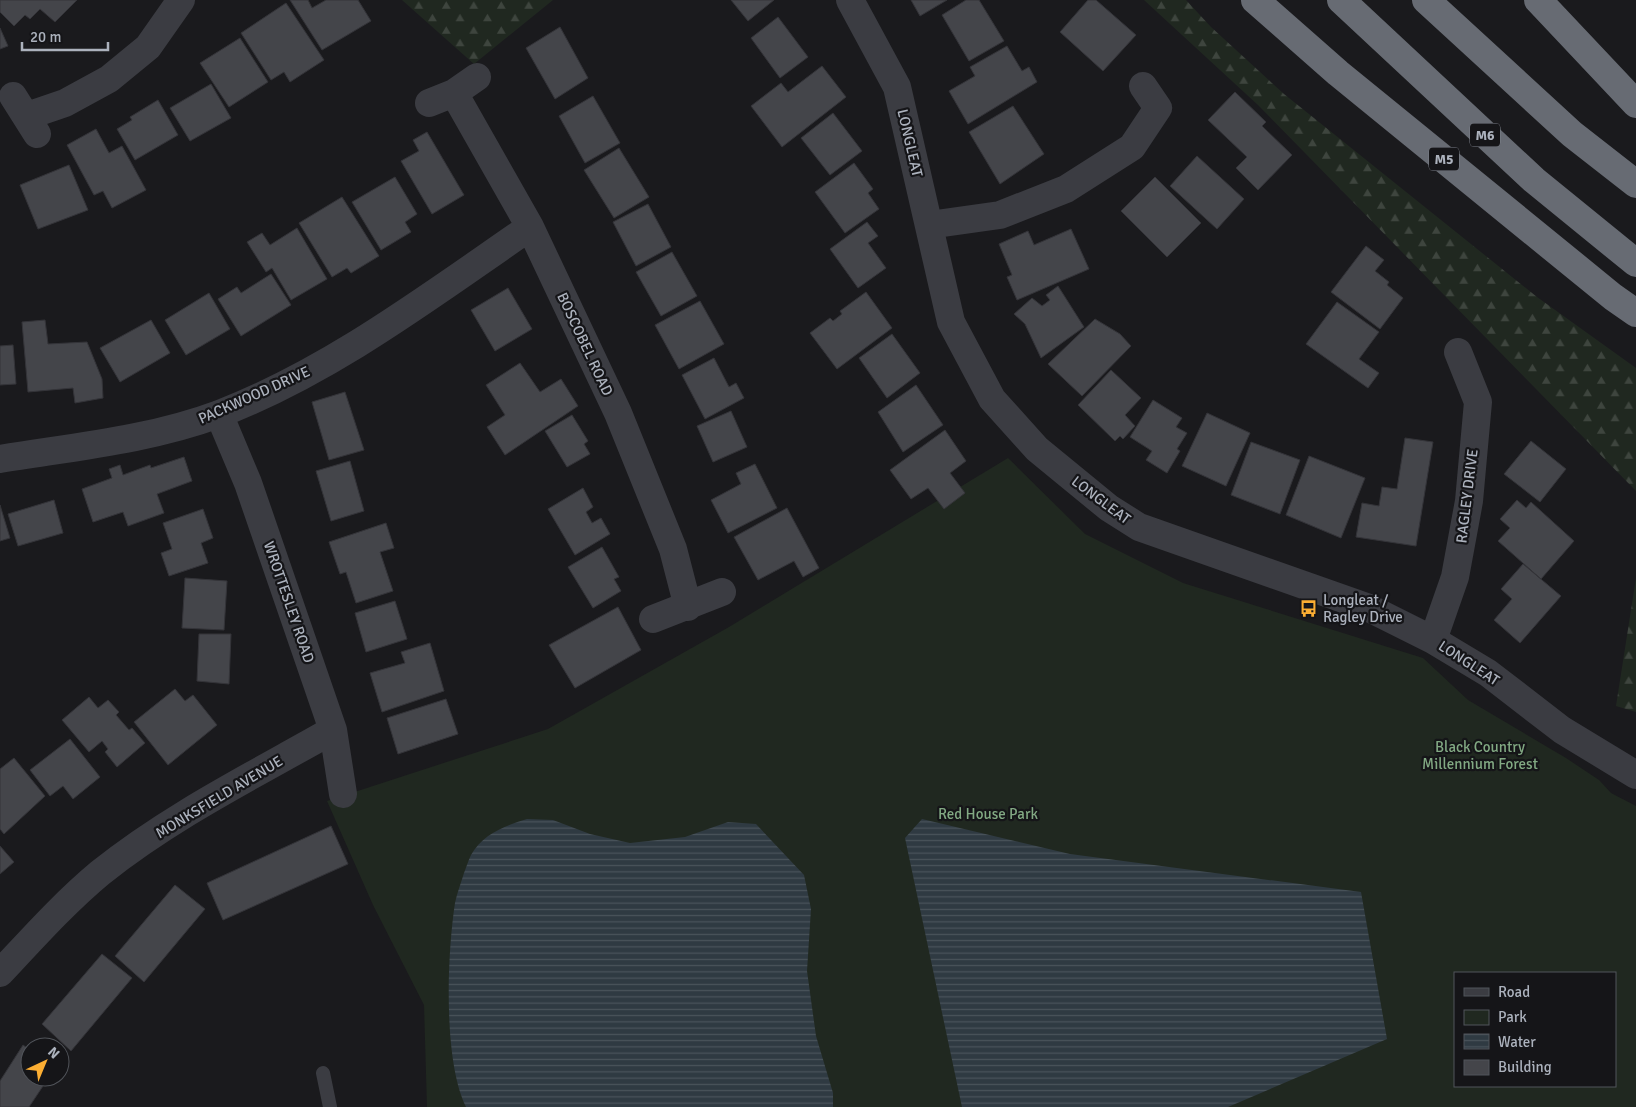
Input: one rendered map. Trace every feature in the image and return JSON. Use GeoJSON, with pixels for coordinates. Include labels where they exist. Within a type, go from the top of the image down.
{"type":"FeatureCollection","features":[{"type":"Feature","properties":{"kind":"highway","name":"M5"},"geometry":{"type":"LineString","coordinates":[[1255,0],[1338,73],[1613,297],[1636,313]]}},
{"type":"Feature","properties":{"kind":"highway","name":"M6"},"geometry":{"type":"LineString","coordinates":[[1341,0],[1534,180],[1636,263]]}},
{"type":"Feature","properties":{"kind":"highway"},"geometry":{"type":"LineString","coordinates":[[1426,0],[1572,134],[1636,184]]}},
{"type":"Feature","properties":{"kind":"highway"},"geometry":{"type":"LineString","coordinates":[[1538,0],[1636,104]]}},
{"type":"Feature","properties":{"kind":"street"},"geometry":{"type":"LineString","coordinates":[[25,116],[66,103],[109,79],[148,47],[181,0]]}},
{"type":"Feature","properties":{"kind":"street","name":"LONGLEAT"},"geometry":{"type":"LineString","coordinates":[[850,0],[897,87],[951,322],[992,399],[1044,455],[1109,508],[1139,527],[1369,608],[1433,640],[1488,673],[1562,730],[1636,775]]}},
{"type":"Feature","properties":{"kind":"street"},"geometry":{"type":"LineString","coordinates":[[429,103],[454,93],[477,77]]}},
{"type":"Feature","properties":{"kind":"street"},"geometry":{"type":"LineString","coordinates":[[928,225],[1000,214],[1066,189],[1132,147],[1158,108],[1143,86]]}},
{"type":"Feature","properties":{"kind":"street","name":"BOSCOBEL ROAD"},"geometry":{"type":"LineString","coordinates":[[454,93],[530,227],[618,414],[673,550],[688,606]]}},
{"type":"Feature","properties":{"kind":"street","name":"PACKWOOD DRIVE"},"geometry":{"type":"LineString","coordinates":[[0,459],[161,432],[219,414],[305,375],[408,310],[530,227]]}},
{"type":"Feature","properties":{"kind":"street","name":"RAGLEY DRIVE"},"geometry":{"type":"LineString","coordinates":[[1433,640],[1455,577],[1470,491],[1478,402],[1458,352]]}},
{"type":"Feature","properties":{"kind":"street","name":"WROTTESLEY ROAD"},"geometry":{"type":"LineString","coordinates":[[219,414],[248,483],[333,730],[343,794]]}},
{"type":"Feature","properties":{"kind":"street"},"geometry":{"type":"LineString","coordinates":[[653,619],[722,592]]}},
{"type":"Feature","properties":{"kind":"street","name":"MONKSFIELD AVENUE"},"geometry":{"type":"LineString","coordinates":[[0,973],[51,919],[100,874],[174,821],[333,730]]}},
{"type":"Feature","properties":{"kind":"lane"},"geometry":{"type":"LineString","coordinates":[[323,1073],[330,1107]]}},
{"type":"Feature","properties":{"kind":"green space"},"geometry":{"type":"Polygon","coordinates":[[[402,0],[553,0],[474,64],[402,0]]]}},
{"type":"Feature","properties":{"kind":"green space"},"geometry":{"type":"Polygon","coordinates":[[[1144,0],[1186,0],[1211,27],[1284,94],[1537,297],[1636,368],[1636,491],[1258,105],[1144,0]]]}},
{"type":"Feature","properties":{"kind":"green space","name":"Red House Park"},"geometry":{"type":"Polygon","coordinates":[[[1008,458],[1085,534],[1183,583],[1423,658],[1468,700],[1566,758],[1599,780],[1611,793],[1636,806],[1636,1107],[427,1107],[424,1005],[373,905],[327,801],[548,729],[729,627],[1008,458]]]}},
{"type":"Feature","properties":{"kind":"green space"},"geometry":{"type":"Polygon","coordinates":[[[1636,578],[1636,712],[1616,706],[1636,578]]]}},
{"type":"Feature","properties":{"kind":"water"},"geometry":{"type":"Polygon","coordinates":[[[527,819],[553,820],[590,834],[630,843],[685,837],[728,822],[756,824],[804,875],[811,909],[807,971],[816,1036],[833,1093],[833,1107],[466,1107],[453,1063],[450,1036],[450,950],[455,903],[471,855],[482,841],[495,832],[527,819]]]}},
{"type":"Feature","properties":{"kind":"water"},"geometry":{"type":"Polygon","coordinates":[[[922,819],[1070,854],[1361,892],[1387,1039],[1228,1107],[962,1107],[905,838],[922,819]]]}},
{"type":"Feature","properties":{"kind":"building"},"geometry":{"type":"Polygon","coordinates":[[[0,0],[77,0],[55,22],[40,9],[30,19],[25,15],[14,26],[0,12],[0,0]]]}},
{"type":"Feature","properties":{"kind":"building"},"geometry":{"type":"Polygon","coordinates":[[[290,0],[308,0],[312,8],[326,0],[358,0],[371,21],[322,50],[290,0]]]}},
{"type":"Feature","properties":{"kind":"building"},"geometry":{"type":"Polygon","coordinates":[[[731,0],[774,0],[748,21],[731,0]]]}},
{"type":"Feature","properties":{"kind":"building"},"geometry":{"type":"Polygon","coordinates":[[[911,0],[947,0],[920,16],[911,0]]]}},
{"type":"Feature","properties":{"kind":"building"},"geometry":{"type":"Polygon","coordinates":[[[966,0],[979,0],[1004,41],[969,61],[942,15],[966,0]]]}},
{"type":"Feature","properties":{"kind":"building"},"geometry":{"type":"Polygon","coordinates":[[[1088,0],[1096,0],[1136,35],[1103,71],[1060,32],[1088,0]]]}},
{"type":"Feature","properties":{"kind":"building"},"geometry":{"type":"Polygon","coordinates":[[[286,3],[324,60],[290,82],[284,72],[271,80],[241,33],[286,3]]]}},
{"type":"Feature","properties":{"kind":"building"},"geometry":{"type":"Polygon","coordinates":[[[778,17],[808,57],[780,78],[751,38],[778,17]]]}},
{"type":"Feature","properties":{"kind":"building"},"geometry":{"type":"Polygon","coordinates":[[[560,27],[588,78],[555,99],[526,48],[560,27]]]}},
{"type":"Feature","properties":{"kind":"building"},"geometry":{"type":"Polygon","coordinates":[[[0,28],[8,46],[0,49],[0,28]]]}},
{"type":"Feature","properties":{"kind":"building"},"geometry":{"type":"Polygon","coordinates":[[[240,38],[268,82],[229,107],[200,63],[240,38]]]}},
{"type":"Feature","properties":{"kind":"building"},"geometry":{"type":"Polygon","coordinates":[[[1007,46],[1022,71],[1029,67],[1037,82],[968,124],[949,91],[975,76],[970,67],[1007,46]]]}},
{"type":"Feature","properties":{"kind":"building"},"geometry":{"type":"Polygon","coordinates":[[[822,66],[846,97],[782,147],[751,106],[781,83],[788,92],[822,66]]]}},
{"type":"Feature","properties":{"kind":"building"},"geometry":{"type":"Polygon","coordinates":[[[211,84],[231,118],[190,141],[170,108],[211,84]]]}},
{"type":"Feature","properties":{"kind":"building"},"geometry":{"type":"Polygon","coordinates":[[[1235,92],[1266,122],[1262,126],[1292,155],[1258,190],[1236,168],[1247,157],[1208,120],[1235,92]]]}},
{"type":"Feature","properties":{"kind":"building"},"geometry":{"type":"Polygon","coordinates":[[[593,96],[620,143],[585,163],[559,116],[593,96]]]}},
{"type":"Feature","properties":{"kind":"building"},"geometry":{"type":"Polygon","coordinates":[[[158,100],[178,135],[135,160],[117,129],[132,120],[130,117],[158,100]]]}},
{"type":"Feature","properties":{"kind":"building"},"geometry":{"type":"Polygon","coordinates":[[[1013,106],[1044,154],[1000,184],[969,132],[1013,106]]]}},
{"type":"Feature","properties":{"kind":"building"},"geometry":{"type":"Polygon","coordinates":[[[833,113],[862,151],[830,175],[801,138],[833,113]]]}},
{"type":"Feature","properties":{"kind":"building"},"geometry":{"type":"Polygon","coordinates":[[[96,129],[109,153],[122,146],[146,190],[112,208],[103,191],[94,195],[67,145],[96,129]]]}},
{"type":"Feature","properties":{"kind":"building"},"geometry":{"type":"Polygon","coordinates":[[[427,132],[464,195],[432,214],[401,161],[419,151],[413,140],[427,132]]]}},
{"type":"Feature","properties":{"kind":"building"},"geometry":{"type":"Polygon","coordinates":[[[619,148],[649,197],[614,218],[584,170],[619,148]]]}},
{"type":"Feature","properties":{"kind":"building"},"geometry":{"type":"Polygon","coordinates":[[[1197,156],[1244,199],[1217,229],[1170,186],[1197,156]]]}},
{"type":"Feature","properties":{"kind":"building"},"geometry":{"type":"Polygon","coordinates":[[[854,163],[873,189],[868,193],[879,209],[845,233],[815,192],[854,163]]]}},
{"type":"Feature","properties":{"kind":"building"},"geometry":{"type":"Polygon","coordinates":[[[69,165],[88,210],[38,229],[20,185],[69,165]]]}},
{"type":"Feature","properties":{"kind":"building"},"geometry":{"type":"Polygon","coordinates":[[[395,177],[417,214],[405,222],[411,232],[381,250],[352,202],[395,177]]]}},
{"type":"Feature","properties":{"kind":"building"},"geometry":{"type":"Polygon","coordinates":[[[1155,177],[1201,223],[1167,257],[1121,211],[1155,177]]]}},
{"type":"Feature","properties":{"kind":"building"},"geometry":{"type":"Polygon","coordinates":[[[342,197],[379,256],[351,273],[347,268],[332,277],[299,223],[342,197]]]}},
{"type":"Feature","properties":{"kind":"building"},"geometry":{"type":"Polygon","coordinates":[[[648,204],[671,247],[636,266],[613,222],[648,204]]]}},
{"type":"Feature","properties":{"kind":"building"},"geometry":{"type":"Polygon","coordinates":[[[867,222],[878,236],[868,243],[886,268],[858,288],[830,249],[867,222]]]}},
{"type":"Feature","properties":{"kind":"building"},"geometry":{"type":"Polygon","coordinates":[[[297,228],[327,279],[291,300],[272,268],[266,272],[247,242],[262,233],[270,245],[297,228]]]}},
{"type":"Feature","properties":{"kind":"building"},"geometry":{"type":"Polygon","coordinates":[[[1071,229],[1089,269],[1017,300],[1007,277],[1012,275],[999,244],[1028,231],[1034,245],[1071,229]]]}},
{"type":"Feature","properties":{"kind":"building"},"geometry":{"type":"Polygon","coordinates":[[[1366,246],[1384,260],[1375,271],[1389,282],[1387,285],[1403,298],[1380,329],[1331,292],[1366,246]]]}},
{"type":"Feature","properties":{"kind":"building"},"geometry":{"type":"Polygon","coordinates":[[[672,252],[697,296],[661,316],[636,272],[672,252]]]}},
{"type":"Feature","properties":{"kind":"building"},"geometry":{"type":"Polygon","coordinates":[[[271,274],[291,305],[241,336],[218,299],[237,287],[241,293],[271,274]]]}},
{"type":"Feature","properties":{"kind":"building"},"geometry":{"type":"Polygon","coordinates":[[[1058,286],[1084,327],[1041,358],[1025,324],[1014,314],[1032,298],[1042,306],[1050,300],[1046,295],[1058,286]]]}},
{"type":"Feature","properties":{"kind":"building"},"geometry":{"type":"Polygon","coordinates":[[[508,288],[532,329],[495,351],[471,310],[508,288]]]}},
{"type":"Feature","properties":{"kind":"building"},"geometry":{"type":"Polygon","coordinates":[[[866,292],[892,328],[837,369],[810,333],[830,318],[833,321],[842,314],[840,311],[866,292]]]}},
{"type":"Feature","properties":{"kind":"building"},"geometry":{"type":"Polygon","coordinates":[[[209,293],[230,329],[186,355],[165,320],[209,293]]]}},
{"type":"Feature","properties":{"kind":"building"},"geometry":{"type":"Polygon","coordinates":[[[700,301],[724,344],[679,369],[655,325],[700,301]]]}},
{"type":"Feature","properties":{"kind":"building"},"geometry":{"type":"Polygon","coordinates":[[[1337,302],[1379,332],[1359,359],[1379,373],[1368,388],[1306,344],[1337,302]]]}},
{"type":"Feature","properties":{"kind":"building"},"geometry":{"type":"Polygon","coordinates":[[[1095,319],[1120,334],[1131,346],[1082,396],[1048,364],[1095,319]]]}},
{"type":"Feature","properties":{"kind":"building"},"geometry":{"type":"Polygon","coordinates":[[[45,320],[48,344],[87,342],[102,379],[103,398],[75,403],[73,388],[28,392],[22,322],[45,320]]]}},
{"type":"Feature","properties":{"kind":"building"},"geometry":{"type":"Polygon","coordinates":[[[151,320],[170,353],[120,382],[100,348],[151,320]]]}},
{"type":"Feature","properties":{"kind":"building"},"geometry":{"type":"Polygon","coordinates":[[[892,334],[920,373],[887,398],[859,358],[892,334]]]}},
{"type":"Feature","properties":{"kind":"building"},"geometry":{"type":"Polygon","coordinates":[[[13,345],[16,384],[0,385],[0,346],[13,345]]]}},
{"type":"Feature","properties":{"kind":"building"},"geometry":{"type":"Polygon","coordinates":[[[714,358],[729,387],[736,383],[744,398],[705,419],[682,375],[714,358]]]}},
{"type":"Feature","properties":{"kind":"building"},"geometry":{"type":"Polygon","coordinates":[[[520,363],[540,392],[561,379],[578,406],[505,455],[487,427],[505,415],[486,385],[520,363]]]}},
{"type":"Feature","properties":{"kind":"building"},"geometry":{"type":"Polygon","coordinates":[[[1111,370],[1141,398],[1125,415],[1135,426],[1123,439],[1120,436],[1115,441],[1078,405],[1111,370]]]}},
{"type":"Feature","properties":{"kind":"building"},"geometry":{"type":"Polygon","coordinates":[[[916,385],[943,425],[903,452],[878,412],[916,385]]]}},
{"type":"Feature","properties":{"kind":"building"},"geometry":{"type":"Polygon","coordinates":[[[345,392],[364,450],[329,460],[312,402],[345,392]]]}},
{"type":"Feature","properties":{"kind":"building"},"geometry":{"type":"Polygon","coordinates":[[[1153,400],[1182,418],[1176,427],[1187,433],[1177,449],[1180,451],[1167,473],[1146,460],[1152,451],[1130,437],[1153,400]]]}},
{"type":"Feature","properties":{"kind":"building"},"geometry":{"type":"Polygon","coordinates":[[[731,411],[747,447],[713,462],[697,426],[731,411]]]}},
{"type":"Feature","properties":{"kind":"building"},"geometry":{"type":"Polygon","coordinates":[[[1207,413],[1250,433],[1226,486],[1182,466],[1207,413]]]}},
{"type":"Feature","properties":{"kind":"building"},"geometry":{"type":"Polygon","coordinates":[[[572,415],[588,441],[584,444],[590,454],[567,467],[545,431],[572,415]]]}},
{"type":"Feature","properties":{"kind":"building"},"geometry":{"type":"Polygon","coordinates":[[[945,430],[966,461],[950,473],[965,493],[944,509],[928,488],[911,499],[890,470],[945,430]]]}},
{"type":"Feature","properties":{"kind":"building"},"geometry":{"type":"Polygon","coordinates":[[[1405,438],[1433,442],[1416,546],[1356,537],[1362,503],[1379,506],[1382,487],[1397,489],[1405,438]]]}},
{"type":"Feature","properties":{"kind":"building"},"geometry":{"type":"Polygon","coordinates":[[[1531,441],[1566,469],[1540,502],[1504,474],[1531,441]]]}},
{"type":"Feature","properties":{"kind":"building"},"geometry":{"type":"Polygon","coordinates":[[[1251,442],[1300,460],[1280,514],[1231,495],[1251,442]]]}},
{"type":"Feature","properties":{"kind":"building"},"geometry":{"type":"Polygon","coordinates":[[[1309,456],[1365,478],[1341,538],[1286,515],[1309,456]]]}},
{"type":"Feature","properties":{"kind":"building"},"geometry":{"type":"Polygon","coordinates":[[[184,457],[192,481],[157,494],[164,513],[128,526],[123,512],[93,522],[82,489],[112,478],[109,469],[120,465],[123,475],[150,465],[151,468],[184,457]]]}},
{"type":"Feature","properties":{"kind":"building"},"geometry":{"type":"Polygon","coordinates":[[[350,461],[364,511],[331,521],[316,471],[350,461]]]}},
{"type":"Feature","properties":{"kind":"building"},"geometry":{"type":"Polygon","coordinates":[[[755,464],[777,508],[728,533],[711,500],[741,484],[736,473],[755,464]]]}},
{"type":"Feature","properties":{"kind":"building"},"geometry":{"type":"Polygon","coordinates":[[[583,488],[593,507],[586,512],[592,523],[601,518],[610,534],[575,555],[548,509],[583,488]]]}},
{"type":"Feature","properties":{"kind":"building"},"geometry":{"type":"Polygon","coordinates":[[[54,500],[63,533],[18,546],[8,514],[54,500]]]}},
{"type":"Feature","properties":{"kind":"building"},"geometry":{"type":"Polygon","coordinates":[[[1517,500],[1526,508],[1531,502],[1574,541],[1541,579],[1498,541],[1510,528],[1500,519],[1517,500]]]}},
{"type":"Feature","properties":{"kind":"building"},"geometry":{"type":"Polygon","coordinates":[[[0,505],[10,538],[0,541],[0,505]]]}},
{"type":"Feature","properties":{"kind":"building"},"geometry":{"type":"Polygon","coordinates":[[[787,508],[819,568],[803,577],[794,561],[758,580],[734,537],[787,508]]]}},
{"type":"Feature","properties":{"kind":"building"},"geometry":{"type":"Polygon","coordinates":[[[203,509],[213,538],[201,543],[208,563],[169,576],[161,553],[172,549],[163,523],[203,509]]]}},
{"type":"Feature","properties":{"kind":"building"},"geometry":{"type":"Polygon","coordinates":[[[386,523],[394,548],[380,552],[393,591],[356,603],[346,572],[340,574],[329,542],[386,523]]]}},
{"type":"Feature","properties":{"kind":"building"},"geometry":{"type":"Polygon","coordinates":[[[602,547],[619,577],[614,579],[621,591],[593,608],[568,567],[602,547]]]}},
{"type":"Feature","properties":{"kind":"building"},"geometry":{"type":"Polygon","coordinates":[[[1523,564],[1561,596],[1520,643],[1494,620],[1512,599],[1501,589],[1523,564]]]}},
{"type":"Feature","properties":{"kind":"building"},"geometry":{"type":"Polygon","coordinates":[[[185,578],[227,581],[224,630],[182,628],[185,578]]]}},
{"type":"Feature","properties":{"kind":"building"},"geometry":{"type":"Polygon","coordinates":[[[395,601],[407,639],[366,652],[355,613],[395,601]]]}},
{"type":"Feature","properties":{"kind":"building"},"geometry":{"type":"Polygon","coordinates":[[[618,607],[641,650],[575,688],[549,645],[618,607]]]}},
{"type":"Feature","properties":{"kind":"building"},"geometry":{"type":"Polygon","coordinates":[[[199,634],[231,634],[229,684],[197,681],[199,634]]]}},
{"type":"Feature","properties":{"kind":"building"},"geometry":{"type":"Polygon","coordinates":[[[430,643],[444,691],[382,712],[370,673],[405,663],[401,652],[430,643]]]}},
{"type":"Feature","properties":{"kind":"building"},"geometry":{"type":"Polygon","coordinates":[[[175,689],[185,701],[193,695],[217,725],[168,765],[134,722],[175,689]]]}},
{"type":"Feature","properties":{"kind":"building"},"geometry":{"type":"Polygon","coordinates":[[[89,697],[98,708],[108,700],[119,712],[116,715],[129,730],[132,728],[145,743],[117,767],[105,752],[108,749],[102,741],[89,752],[62,720],[89,697]]]}},
{"type":"Feature","properties":{"kind":"building"},"geometry":{"type":"Polygon","coordinates":[[[446,699],[458,734],[398,754],[387,718],[446,699]]]}},
{"type":"Feature","properties":{"kind":"building"},"geometry":{"type":"Polygon","coordinates":[[[70,739],[100,777],[73,799],[63,786],[50,796],[30,770],[70,739]]]}},
{"type":"Feature","properties":{"kind":"building"},"geometry":{"type":"Polygon","coordinates":[[[14,758],[45,796],[4,834],[0,829],[0,769],[14,758]]]}},
{"type":"Feature","properties":{"kind":"building"},"geometry":{"type":"Polygon","coordinates":[[[331,826],[348,864],[223,920],[207,883],[331,826]]]}},
{"type":"Feature","properties":{"kind":"building"},"geometry":{"type":"Polygon","coordinates":[[[0,846],[14,862],[0,874],[0,846]]]}},
{"type":"Feature","properties":{"kind":"building"},"geometry":{"type":"Polygon","coordinates":[[[175,885],[205,909],[144,982],[115,956],[175,885]]]}},
{"type":"Feature","properties":{"kind":"building"},"geometry":{"type":"Polygon","coordinates":[[[102,954],[132,978],[71,1051],[70,1037],[56,1037],[42,1024],[102,954]]]}},
{"type":"Feature","properties":{"kind":"building"},"geometry":{"type":"Polygon","coordinates":[[[20,1050],[20,1087],[42,1087],[29,1107],[0,1107],[0,1081],[20,1050]]]}},
{"type":"Feature","properties":{"kind":"place","name":"Longleat / Ragley Drive"},"geometry":{"type":"Point","coordinates":[1309,609]}},
{"type":"Feature","properties":{"kind":"park label","name":"Black Country Millennium Forest"},"geometry":{"type":"Point","coordinates":[1480,756]}}]}
